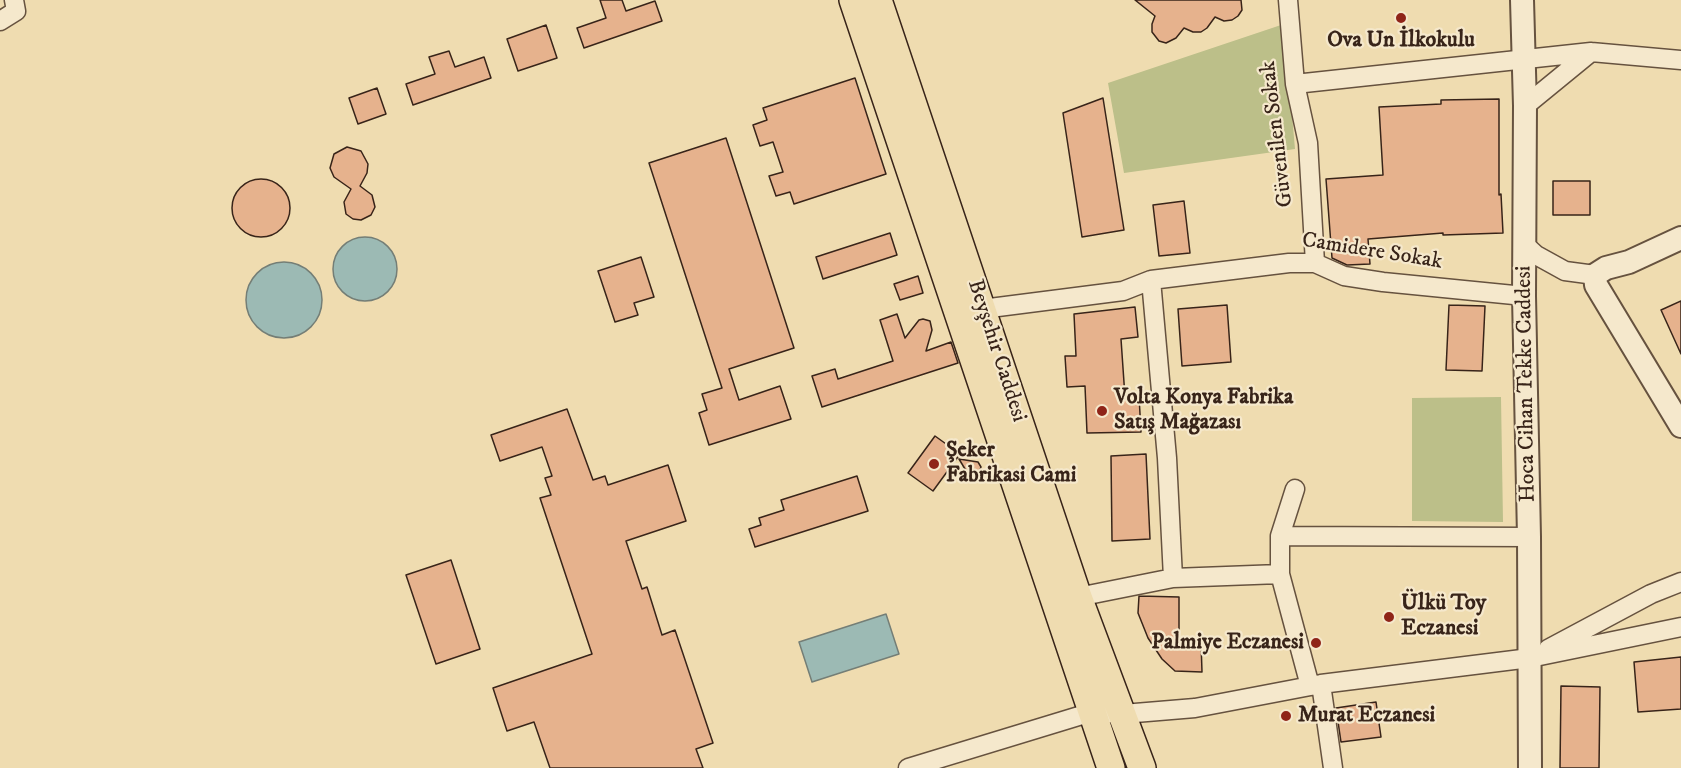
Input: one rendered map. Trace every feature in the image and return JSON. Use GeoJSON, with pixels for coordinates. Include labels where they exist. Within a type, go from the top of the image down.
{"type":"FeatureCollection","features":[{"type":"Feature","properties":{"kind":"main road","name":"Beyşehir Caddesi"},"geometry":{"type":"LineString","coordinates":[[853,0],[1111,768]]}},
{"type":"Feature","properties":{"kind":"main road","name":"Beyşehir Caddesi"},"geometry":{"type":"LineString","coordinates":[[878,0],[1078,597],[1142,768]]}},
{"type":"Feature","properties":{"kind":"street"},"geometry":{"type":"LineString","coordinates":[[0,21],[16,11],[14,0]]}},
{"type":"Feature","properties":{"kind":"street","name":"Güvenilen Sokak"},"geometry":{"type":"LineString","coordinates":[[1288,0],[1295,84],[1308,143],[1315,263]]}},
{"type":"Feature","properties":{"kind":"street","name":"Hoca Cihan Tekke Caddesi"},"geometry":{"type":"LineString","coordinates":[[1522,0],[1525,106],[1524,296],[1529,537],[1530,768]]}},
{"type":"Feature","properties":{"kind":"street"},"geometry":{"type":"LineString","coordinates":[[1295,84],[1591,52],[1681,60]]}},
{"type":"Feature","properties":{"kind":"street"},"geometry":{"type":"LineString","coordinates":[[1525,106],[1591,52]]}},
{"type":"Feature","properties":{"kind":"street"},"geometry":{"type":"LineString","coordinates":[[1524,244],[1536,255],[1565,271],[1595,275],[1606,268],[1629,262],[1681,238]]}},
{"type":"Feature","properties":{"kind":"street","name":"Camidere Sokak"},"geometry":{"type":"LineString","coordinates":[[982,309],[1123,291],[1151,280],[1289,263],[1315,263],[1344,276],[1383,282],[1524,296]]}},
{"type":"Feature","properties":{"kind":"street"},"geometry":{"type":"LineString","coordinates":[[1595,275],[1596,285],[1681,426]]}},
{"type":"Feature","properties":{"kind":"street"},"geometry":{"type":"LineString","coordinates":[[1151,280],[1167,458],[1173,578]]}},
{"type":"Feature","properties":{"kind":"street"},"geometry":{"type":"LineString","coordinates":[[1295,489],[1280,536],[1280,574],[1315,685],[1333,768]]}},
{"type":"Feature","properties":{"kind":"street"},"geometry":{"type":"LineString","coordinates":[[1280,536],[1529,537]]}},
{"type":"Feature","properties":{"kind":"street"},"geometry":{"type":"LineString","coordinates":[[1078,597],[1173,578],[1280,574]]}},
{"type":"Feature","properties":{"kind":"street"},"geometry":{"type":"LineString","coordinates":[[1530,658],[1651,594],[1681,582]]}},
{"type":"Feature","properties":{"kind":"street"},"geometry":{"type":"LineString","coordinates":[[908,768],[1092,712],[1123,714],[1195,708],[1315,685],[1530,658],[1681,627]]}},
{"type":"Feature","properties":{"kind":"green space"},"geometry":{"type":"Polygon","coordinates":[[[1284,24],[1295,149],[1124,173],[1108,83],[1284,24]]]}},
{"type":"Feature","properties":{"kind":"green space"},"geometry":{"type":"Polygon","coordinates":[[[1501,397],[1503,522],[1412,521],[1412,398],[1501,397]]]}},
{"type":"Feature","properties":{"kind":"water"},"geometry":{"type":"Polygon","coordinates":[[[359,237],[371,237],[388,246],[395,257],[397,269],[395,281],[388,292],[371,301],[359,301],[347,296],[338,287],[333,275],[333,263],[338,251],[347,242],[359,237]]]}},
{"type":"Feature","properties":{"kind":"water"},"geometry":{"type":"Polygon","coordinates":[[[284,262],[299,265],[311,273],[319,285],[322,300],[319,315],[311,327],[299,335],[284,338],[269,335],[257,327],[249,315],[246,300],[249,285],[257,273],[269,265],[284,262]]]}},
{"type":"Feature","properties":{"kind":"water"},"geometry":{"type":"Polygon","coordinates":[[[886,614],[899,654],[812,682],[799,642],[886,614]]]}},
{"type":"Feature","properties":{"kind":"building"},"geometry":{"type":"Polygon","coordinates":[[[600,0],[622,0],[626,11],[655,1],[662,21],[584,48],[577,28],[606,18],[600,0]]]}},
{"type":"Feature","properties":{"kind":"building"},"geometry":{"type":"Polygon","coordinates":[[[1135,0],[1241,0],[1242,10],[1232,20],[1224,21],[1215,17],[1201,32],[1193,32],[1184,28],[1176,38],[1166,43],[1159,41],[1152,32],[1155,16],[1135,0]]]}},
{"type":"Feature","properties":{"kind":"building"},"geometry":{"type":"Polygon","coordinates":[[[546,25],[557,58],[518,71],[507,39],[546,25]]]}},
{"type":"Feature","properties":{"kind":"building"},"geometry":{"type":"Polygon","coordinates":[[[449,51],[455,67],[484,57],[491,78],[413,105],[406,84],[435,74],[429,57],[449,51]]]}},
{"type":"Feature","properties":{"kind":"building"},"geometry":{"type":"Polygon","coordinates":[[[855,78],[886,174],[794,204],[790,192],[776,196],[769,176],[783,172],[773,142],[760,146],[753,125],[767,120],[763,108],[855,78]]]}},
{"type":"Feature","properties":{"kind":"building"},"geometry":{"type":"Polygon","coordinates":[[[377,88],[386,114],[358,124],[349,98],[377,88]]]}},
{"type":"Feature","properties":{"kind":"building"},"geometry":{"type":"Polygon","coordinates":[[[1103,98],[1124,230],[1082,237],[1063,113],[1103,98]]]}},
{"type":"Feature","properties":{"kind":"building"},"geometry":{"type":"Polygon","coordinates":[[[1499,99],[1499,195],[1501,194],[1503,233],[1443,235],[1443,233],[1368,239],[1370,264],[1347,265],[1332,258],[1326,179],[1383,175],[1379,107],[1441,104],[1441,100],[1499,99]]]}},
{"type":"Feature","properties":{"kind":"building"},"geometry":{"type":"Polygon","coordinates":[[[726,138],[794,348],[729,369],[739,400],[780,386],[791,419],[709,445],[699,413],[707,410],[702,394],[722,388],[649,163],[726,138]]]}},
{"type":"Feature","properties":{"kind":"building"},"geometry":{"type":"Polygon","coordinates":[[[347,147],[361,151],[368,164],[367,173],[360,186],[372,195],[375,207],[371,215],[361,220],[353,219],[346,214],[344,202],[351,189],[334,177],[330,168],[334,154],[347,147]]]}},
{"type":"Feature","properties":{"kind":"building"},"geometry":{"type":"Polygon","coordinates":[[[261,179],[272,181],[285,192],[290,208],[288,219],[277,232],[261,237],[250,235],[237,224],[232,208],[234,197],[245,184],[261,179]]]}},
{"type":"Feature","properties":{"kind":"building"},"geometry":{"type":"Polygon","coordinates":[[[1553,181],[1590,181],[1590,215],[1553,215],[1553,181]]]}},
{"type":"Feature","properties":{"kind":"building"},"geometry":{"type":"Polygon","coordinates":[[[1184,201],[1190,253],[1159,256],[1153,205],[1184,201]]]}},
{"type":"Feature","properties":{"kind":"building"},"geometry":{"type":"Polygon","coordinates":[[[890,233],[897,255],[823,279],[816,257],[890,233]]]}},
{"type":"Feature","properties":{"kind":"building"},"geometry":{"type":"Polygon","coordinates":[[[641,257],[654,297],[634,303],[638,315],[615,322],[598,271],[641,257]]]}},
{"type":"Feature","properties":{"kind":"building"},"geometry":{"type":"Polygon","coordinates":[[[918,276],[923,293],[900,300],[894,284],[918,276]]]}},
{"type":"Feature","properties":{"kind":"building"},"geometry":{"type":"Polygon","coordinates":[[[1681,301],[1681,354],[1661,310],[1681,301]]]}},
{"type":"Feature","properties":{"kind":"building"},"geometry":{"type":"Polygon","coordinates":[[[1227,305],[1231,362],[1182,366],[1178,309],[1227,305]]]}},
{"type":"Feature","properties":{"kind":"building"},"geometry":{"type":"Polygon","coordinates":[[[1449,305],[1485,306],[1482,371],[1446,370],[1449,305]]]}},
{"type":"Feature","properties":{"kind":"building"},"geometry":{"type":"Polygon","coordinates":[[[1135,307],[1138,337],[1121,339],[1125,397],[1139,396],[1141,432],[1087,433],[1085,386],[1067,387],[1065,356],[1076,356],[1074,314],[1135,307]]]}},
{"type":"Feature","properties":{"kind":"building"},"geometry":{"type":"Polygon","coordinates":[[[897,314],[905,338],[919,320],[930,321],[932,330],[926,351],[951,342],[958,363],[822,407],[812,376],[835,369],[838,379],[893,361],[880,320],[897,314]]]}},
{"type":"Feature","properties":{"kind":"building"},"geometry":{"type":"Polygon","coordinates":[[[567,409],[593,480],[605,476],[608,485],[668,465],[686,521],[626,541],[642,589],[647,587],[662,635],[675,630],[713,743],[696,749],[703,768],[550,768],[534,722],[507,731],[493,688],[592,654],[540,498],[551,495],[545,478],[552,476],[542,447],[500,461],[491,435],[567,409]]]}},
{"type":"Feature","properties":{"kind":"building","name":"Şeker Fabrikasi Cami"},"geometry":{"type":"Polygon","coordinates":[[[935,436],[960,454],[933,491],[908,473],[935,436]]]}},
{"type":"Feature","properties":{"kind":"building"},"geometry":{"type":"Polygon","coordinates":[[[1146,454],[1150,539],[1112,541],[1111,456],[1146,454]]]}},
{"type":"Feature","properties":{"kind":"building"},"geometry":{"type":"Polygon","coordinates":[[[959,459],[978,462],[981,467],[979,472],[974,475],[968,474],[959,459]]]}},
{"type":"Feature","properties":{"kind":"building"},"geometry":{"type":"Polygon","coordinates":[[[857,476],[868,511],[755,547],[749,529],[761,525],[759,518],[784,510],[781,500],[857,476]]]}},
{"type":"Feature","properties":{"kind":"building"},"geometry":{"type":"Polygon","coordinates":[[[451,560],[480,649],[436,664],[406,575],[451,560]]]}},
{"type":"Feature","properties":{"kind":"building"},"geometry":{"type":"Polygon","coordinates":[[[1139,596],[1179,597],[1179,643],[1201,642],[1202,672],[1175,671],[1162,659],[1148,638],[1138,613],[1139,596]]]}},
{"type":"Feature","properties":{"kind":"building"},"geometry":{"type":"Polygon","coordinates":[[[1681,657],[1681,709],[1638,712],[1634,662],[1681,657]]]}},
{"type":"Feature","properties":{"kind":"building"},"geometry":{"type":"Polygon","coordinates":[[[1561,686],[1600,687],[1599,768],[1560,768],[1561,686]]]}},
{"type":"Feature","properties":{"kind":"building"},"geometry":{"type":"Polygon","coordinates":[[[1376,702],[1381,737],[1341,742],[1336,708],[1376,702]]]}},
{"type":"Feature","properties":{"kind":"place","name":"Ova Un İlkokulu"},"geometry":{"type":"Point","coordinates":[1401,18]}},
{"type":"Feature","properties":{"kind":"place","name":"Volta Konya Fabrika Satış Mağazası"},"geometry":{"type":"Point","coordinates":[1102,411]}},
{"type":"Feature","properties":{"kind":"place","name":"Şeker Fabrikasi Cami"},"geometry":{"type":"Point","coordinates":[934,464]}},
{"type":"Feature","properties":{"kind":"place","name":"Ülkü Toy Eczanesi"},"geometry":{"type":"Point","coordinates":[1389,617]}},
{"type":"Feature","properties":{"kind":"place","name":"Palmiye Eczanesi"},"geometry":{"type":"Point","coordinates":[1316,643]}},
{"type":"Feature","properties":{"kind":"place","name":"Murat Eczanesi"},"geometry":{"type":"Point","coordinates":[1286,716]}}]}
